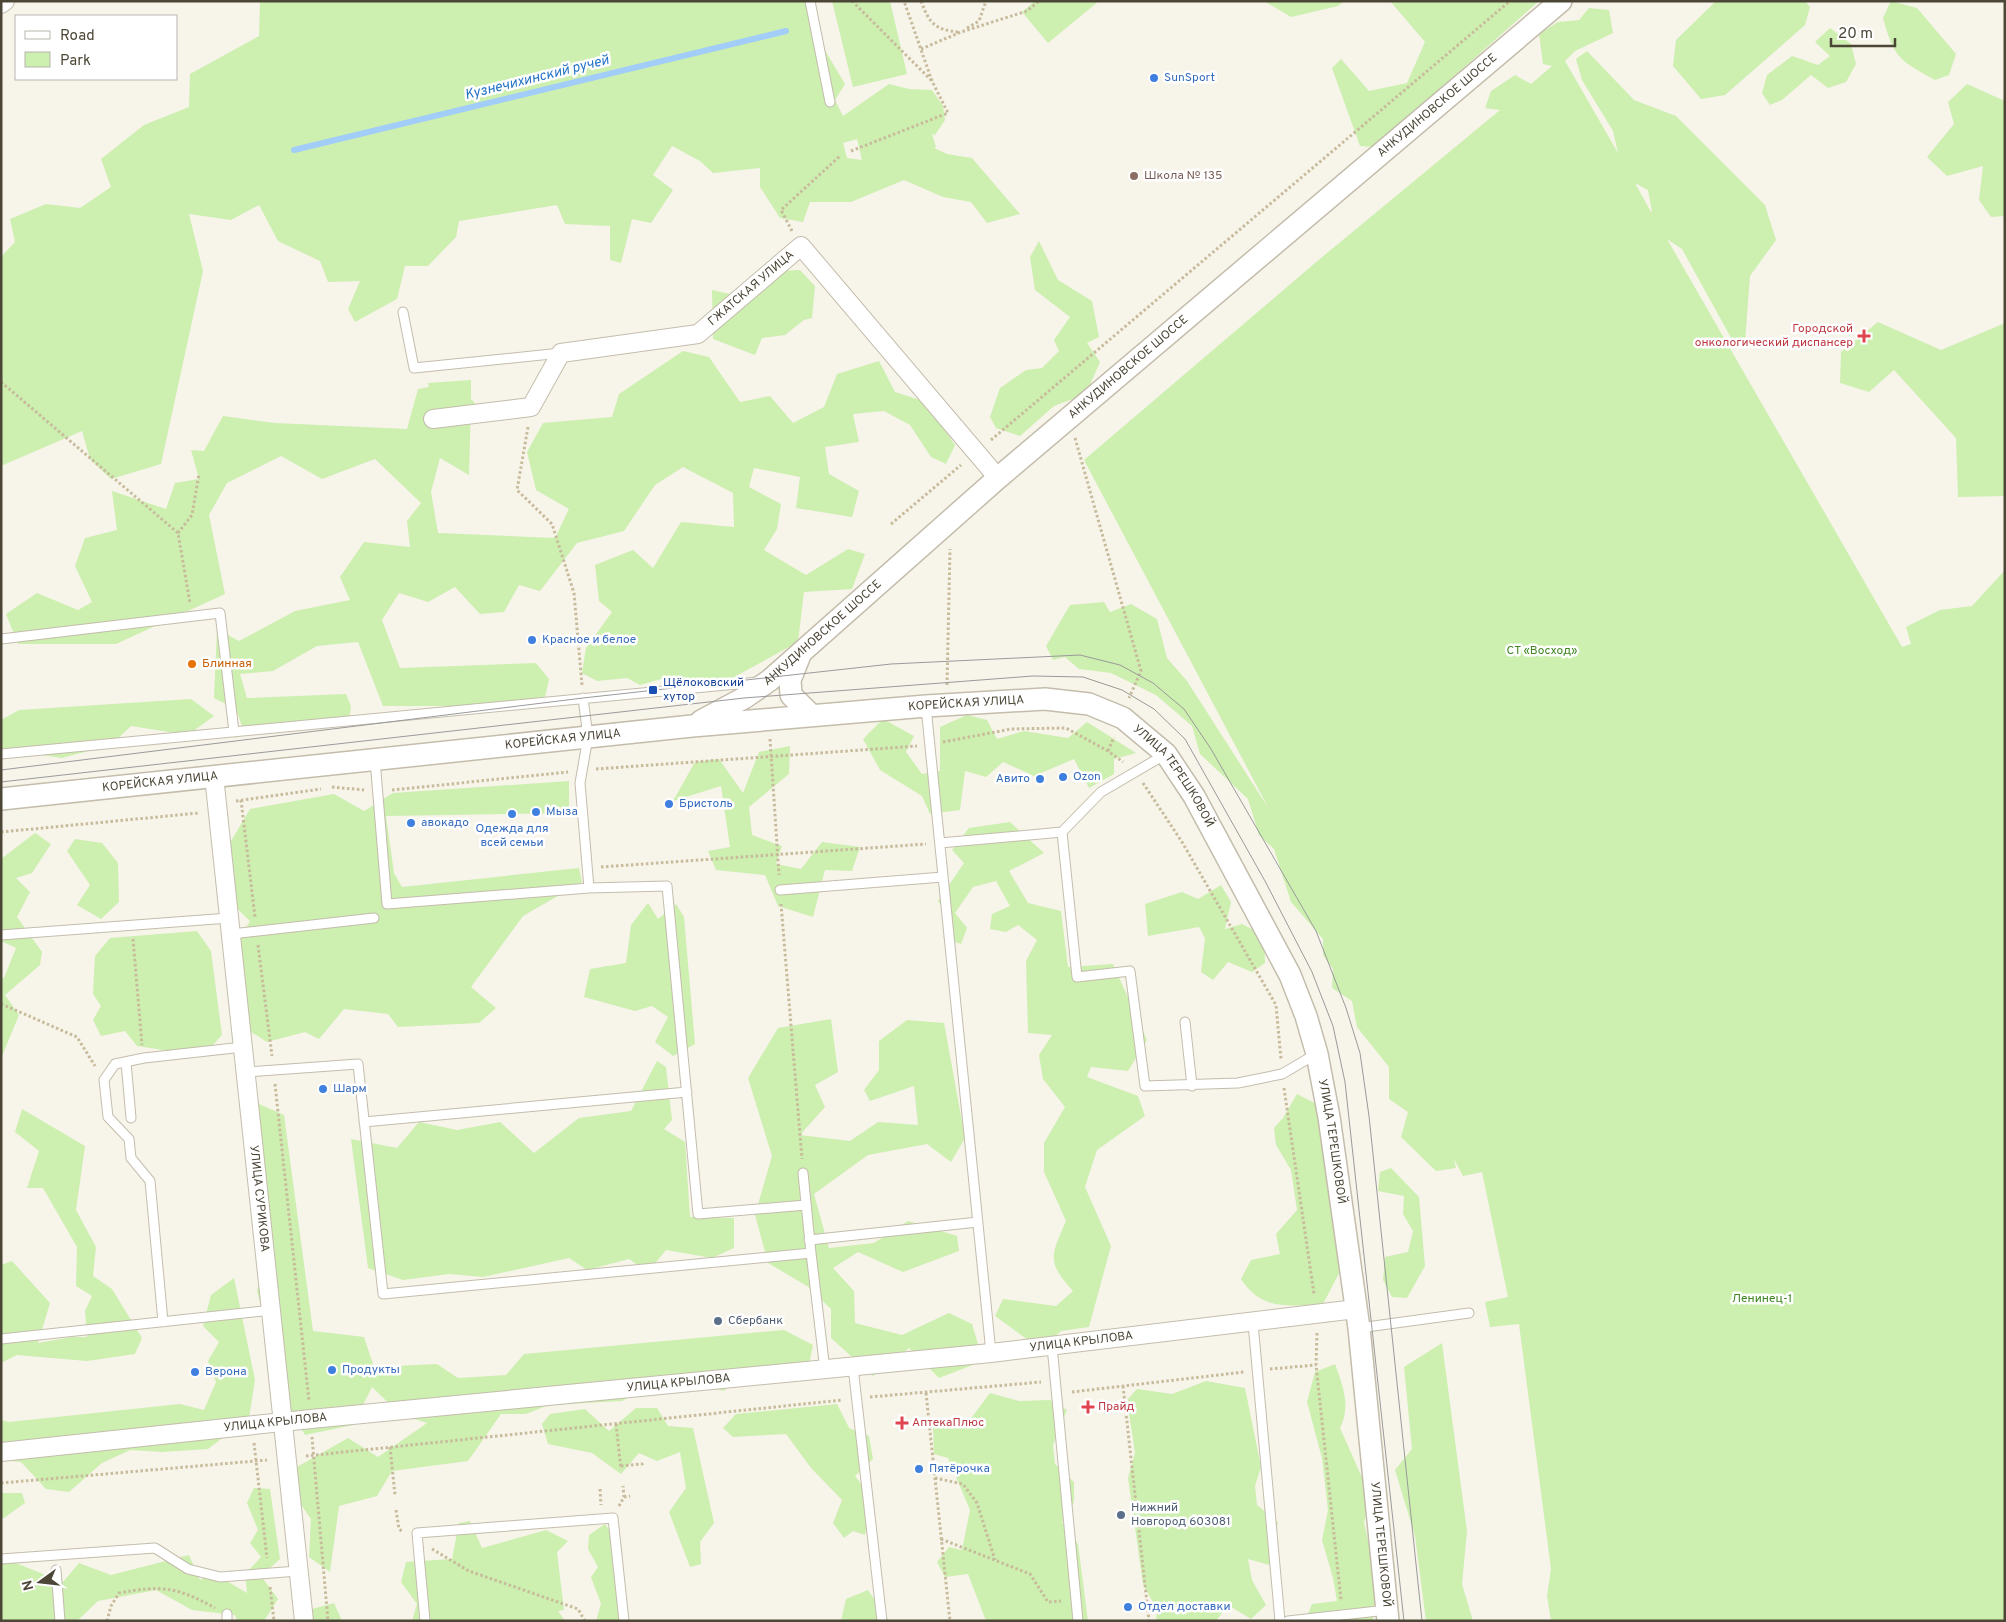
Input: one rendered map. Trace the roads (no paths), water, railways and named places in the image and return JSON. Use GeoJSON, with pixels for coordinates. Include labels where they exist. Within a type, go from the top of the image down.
{"type":"FeatureCollection","features":[{"type":"Feature","properties":{"kind":"street"},"geometry":{"type":"LineString","coordinates":[[1,4],[5,1]]}},
{"type":"Feature","properties":{"kind":"street","name":"АНКУДИНОВСКОЕ ШОССЕ"},"geometry":{"type":"LineString","coordinates":[[692,726],[744,698],[770,680],[998,478],[1561,1]]}},
{"type":"Feature","properties":{"kind":"street","name":"ГЖАТСКАЯ УЛИЦА"},"geometry":{"type":"LineString","coordinates":[[561,353],[698,334],[801,246],[998,478]]}},
{"type":"Feature","properties":{"kind":"street"},"geometry":{"type":"LineString","coordinates":[[433,419],[531,407],[561,353]]}},
{"type":"Feature","properties":{"kind":"street"},"geometry":{"type":"LineString","coordinates":[[801,652],[790,680],[790,695],[811,715]]}},
{"type":"Feature","properties":{"kind":"street","name":"КОРЕЙСКАЯ УЛИЦА"},"geometry":{"type":"LineString","coordinates":[[1,799],[811,715],[1045,699],[1089,704],[1123,718]]}},
{"type":"Feature","properties":{"kind":"street","name":"УЛИЦА ТЕРЕШКОВОЙ"},"geometry":{"type":"LineString","coordinates":[[1123,718],[1166,754],[1194,796],[1290,975],[1306,1016],[1317,1054],[1329,1117],[1357,1319],[1387,1616]]}},
{"type":"Feature","properties":{"kind":"street","name":"УЛИЦА СУРИКОВА"},"geometry":{"type":"LineString","coordinates":[[214,776],[272,1310],[285,1458],[304,1621]]}},
{"type":"Feature","properties":{"kind":"street","name":"УЛИЦА КРЫЛОВА"},"geometry":{"type":"LineString","coordinates":[[1,1452],[311,1419],[991,1353],[1318,1316],[1357,1319]]}},
{"type":"Feature","properties":{"kind":"lane"},"geometry":{"type":"LineString","coordinates":[[810,1],[830,102]]}},
{"type":"Feature","properties":{"kind":"lane"},"geometry":{"type":"LineString","coordinates":[[403,312],[414,368],[561,353]]}},
{"type":"Feature","properties":{"kind":"lane"},"geometry":{"type":"LineString","coordinates":[[1,640],[220,613],[234,732]]}},
{"type":"Feature","properties":{"kind":"lane"},"geometry":{"type":"LineString","coordinates":[[1,754],[770,680]]}},
{"type":"Feature","properties":{"kind":"lane"},"geometry":{"type":"LineString","coordinates":[[583,698],[588,738],[580,783],[590,888]]}},
{"type":"Feature","properties":{"kind":"lane"},"geometry":{"type":"LineString","coordinates":[[936,706],[930,745],[991,1353]]}},
{"type":"Feature","properties":{"kind":"lane"},"geometry":{"type":"LineString","coordinates":[[940,843],[1062,832],[1100,792],[1166,754]]}},
{"type":"Feature","properties":{"kind":"lane"},"geometry":{"type":"LineString","coordinates":[[375,760],[388,904],[590,888],[667,886],[698,1214],[806,1205]]}},
{"type":"Feature","properties":{"kind":"lane"},"geometry":{"type":"LineString","coordinates":[[1062,832],[1077,977],[1130,971],[1145,1086],[1192,1086],[1238,1083],[1282,1074],[1317,1054]]}},
{"type":"Feature","properties":{"kind":"lane"},"geometry":{"type":"LineString","coordinates":[[780,890],[943,877]]}},
{"type":"Feature","properties":{"kind":"lane"},"geometry":{"type":"LineString","coordinates":[[1,934],[132,925],[230,926],[256,931],[374,918]]}},
{"type":"Feature","properties":{"kind":"lane"},"geometry":{"type":"LineString","coordinates":[[1185,1022],[1192,1086]]}},
{"type":"Feature","properties":{"kind":"lane"},"geometry":{"type":"LineString","coordinates":[[163,1322],[150,1181],[131,1158],[129,1139],[108,1117],[104,1080],[115,1064],[144,1058],[243,1047]]}},
{"type":"Feature","properties":{"kind":"lane"},"geometry":{"type":"LineString","coordinates":[[126,1062],[131,1118]]}},
{"type":"Feature","properties":{"kind":"lane"},"geometry":{"type":"LineString","coordinates":[[246,1072],[358,1064],[383,1294],[811,1253]]}},
{"type":"Feature","properties":{"kind":"lane"},"geometry":{"type":"LineString","coordinates":[[364,1122],[687,1092]]}},
{"type":"Feature","properties":{"kind":"lane"},"geometry":{"type":"LineString","coordinates":[[803,1173],[825,1370]]}},
{"type":"Feature","properties":{"kind":"lane"},"geometry":{"type":"LineString","coordinates":[[809,1240],[978,1222]]}},
{"type":"Feature","properties":{"kind":"lane"},"geometry":{"type":"LineString","coordinates":[[1,1339],[272,1310]]}},
{"type":"Feature","properties":{"kind":"lane"},"geometry":{"type":"LineString","coordinates":[[1357,1319],[1470,1313]]}},
{"type":"Feature","properties":{"kind":"lane"},"geometry":{"type":"LineString","coordinates":[[1253,1323],[1280,1621]]}},
{"type":"Feature","properties":{"kind":"lane"},"geometry":{"type":"LineString","coordinates":[[1052,1346],[1078,1621]]}},
{"type":"Feature","properties":{"kind":"lane"},"geometry":{"type":"LineString","coordinates":[[853,1367],[882,1621]]}},
{"type":"Feature","properties":{"kind":"lane"},"geometry":{"type":"LineString","coordinates":[[425,1621],[417,1532],[613,1518],[624,1621]]}},
{"type":"Feature","properties":{"kind":"lane"},"geometry":{"type":"LineString","coordinates":[[1,1560],[155,1548],[188,1569],[220,1577],[298,1571]]}},
{"type":"Feature","properties":{"kind":"lane"},"geometry":{"type":"LineString","coordinates":[[56,1570],[60,1621]]}},
{"type":"Feature","properties":{"kind":"lane"},"geometry":{"type":"LineString","coordinates":[[1288,1621],[1342,1614],[1387,1616]]}},
{"type":"Feature","properties":{"kind":"waterway","name":"Кузнечихинский ручей"},"geometry":{"type":"LineString","coordinates":[[294,150],[786,31]]}},
{"type":"Feature","properties":{"kind":"tram line"},"geometry":{"type":"LineString","coordinates":[[1,770],[583,698],[891,664],[1080,655],[1120,665],[1153,683],[1184,709],[1211,749],[1316,931],[1346,1008],[1360,1053],[1369,1116],[1422,1621]]}},
{"type":"Feature","properties":{"kind":"tram line"},"geometry":{"type":"LineString","coordinates":[[1,782],[744,698],[1033,676],[1083,677],[1122,690],[1154,709],[1185,739],[1265,881],[1312,972],[1333,1026],[1345,1082],[1404,1621]]}},
{"type":"Feature","properties":{"kind":"place","name":"SunSport"},"geometry":{"type":"Point","coordinates":[1154,78]}},
{"type":"Feature","properties":{"kind":"place","name":"Школа № 135"},"geometry":{"type":"Point","coordinates":[1134,176]}},
{"type":"Feature","properties":{"kind":"place","name":"Городской онкологический диспансер"},"geometry":{"type":"Point","coordinates":[1864,336]}},
{"type":"Feature","properties":{"kind":"place","name":"Красное и белое"},"geometry":{"type":"Point","coordinates":[532,640]}},
{"type":"Feature","properties":{"kind":"place","name":"Блинная"},"geometry":{"type":"Point","coordinates":[192,664]}},
{"type":"Feature","properties":{"kind":"place","name":"Щёлоковский хутор"},"geometry":{"type":"Point","coordinates":[653,690]}},
{"type":"Feature","properties":{"kind":"place","name":"Ozon"},"geometry":{"type":"Point","coordinates":[1063,777]}},
{"type":"Feature","properties":{"kind":"place","name":"Авито"},"geometry":{"type":"Point","coordinates":[1040,779]}},
{"type":"Feature","properties":{"kind":"place","name":"Бристоль"},"geometry":{"type":"Point","coordinates":[669,804]}},
{"type":"Feature","properties":{"kind":"place","name":"Мыза"},"geometry":{"type":"Point","coordinates":[536,812]}},
{"type":"Feature","properties":{"kind":"place","name":"Одежда для всей семьи"},"geometry":{"type":"Point","coordinates":[512,814]}},
{"type":"Feature","properties":{"kind":"place","name":"авокадо"},"geometry":{"type":"Point","coordinates":[411,823]}},
{"type":"Feature","properties":{"kind":"place","name":"Шарм"},"geometry":{"type":"Point","coordinates":[323,1089]}},
{"type":"Feature","properties":{"kind":"place","name":"Сбербанк"},"geometry":{"type":"Point","coordinates":[718,1321]}},
{"type":"Feature","properties":{"kind":"place","name":"Продукты"},"geometry":{"type":"Point","coordinates":[332,1370]}},
{"type":"Feature","properties":{"kind":"place","name":"Верона"},"geometry":{"type":"Point","coordinates":[195,1372]}},
{"type":"Feature","properties":{"kind":"place","name":"Прайд"},"geometry":{"type":"Point","coordinates":[1088,1407]}},
{"type":"Feature","properties":{"kind":"place","name":"АптекаПлюс"},"geometry":{"type":"Point","coordinates":[902,1423]}},
{"type":"Feature","properties":{"kind":"place","name":"Пятёрочка"},"geometry":{"type":"Point","coordinates":[919,1469]}},
{"type":"Feature","properties":{"kind":"place","name":"Нижний Новгород 603081"},"geometry":{"type":"Point","coordinates":[1121,1515]}},
{"type":"Feature","properties":{"kind":"place","name":"Отдел доставки"},"geometry":{"type":"Point","coordinates":[1128,1607]}},
{"type":"Feature","properties":{"kind":"park label","name":"СТ «Восход»"},"geometry":{"type":"Point","coordinates":[1542,651]}},
{"type":"Feature","properties":{"kind":"park label","name":"Ленинец-1"},"geometry":{"type":"Point","coordinates":[1762,1299]}}]}
